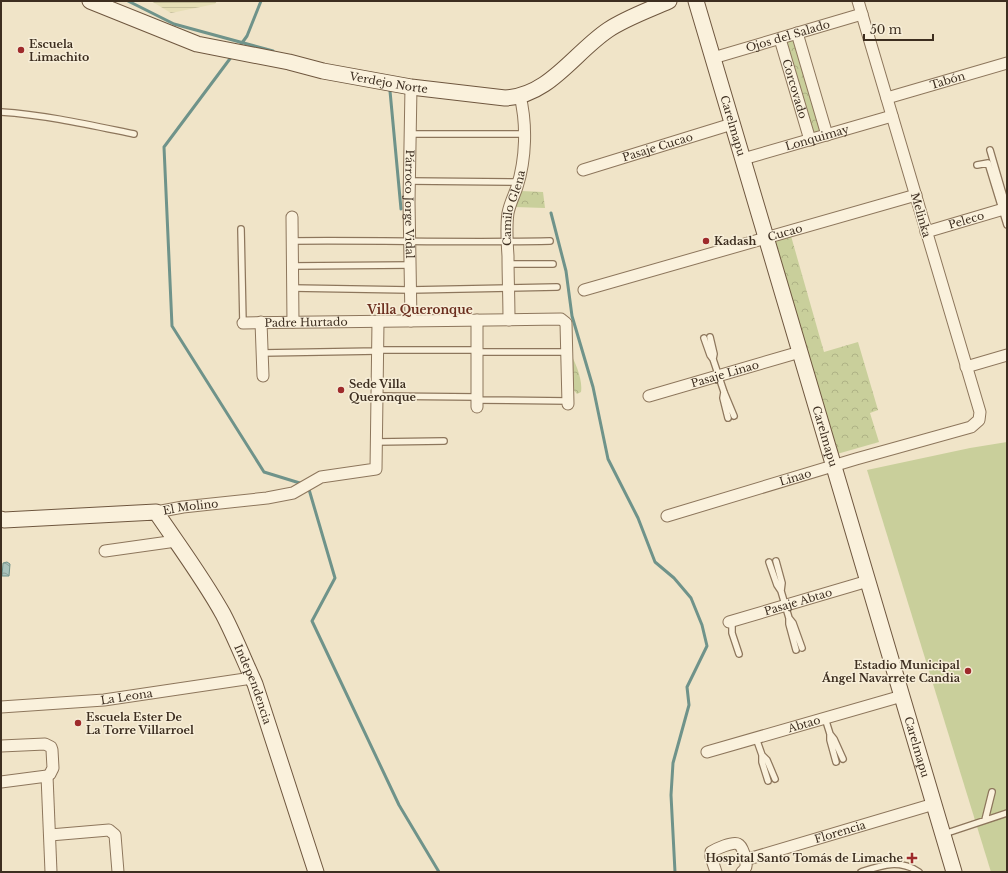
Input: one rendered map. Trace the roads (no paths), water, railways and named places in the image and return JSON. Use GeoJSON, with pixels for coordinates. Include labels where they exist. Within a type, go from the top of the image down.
{"type":"FeatureCollection","features":[{"type":"Feature","properties":{"kind":"street","name":"Verdejo Norte"},"geometry":{"type":"LineString","coordinates":[[90,1],[197,44],[410,88],[505,98],[520,96],[538,89],[612,27],[669,1]]}},
{"type":"Feature","properties":{"kind":"street","name":"Carelmapu"},"geometry":{"type":"LineString","coordinates":[[696,1],[954,872]]}},
{"type":"Feature","properties":{"kind":"street","name":"Melinka"},"geometry":{"type":"LineString","coordinates":[[858,1],[980,412],[979,420],[971,426]]}},
{"type":"Feature","properties":{"kind":"street","name":"Ojos del Salado"},"geometry":{"type":"LineString","coordinates":[[713,58],[862,14]]}},
{"type":"Feature","properties":{"kind":"street"},"geometry":{"type":"LineString","coordinates":[[797,33],[827,135]]}},
{"type":"Feature","properties":{"kind":"street","name":"Corcovado"},"geometry":{"type":"LineString","coordinates":[[780,38],[810,140]]}},
{"type":"Feature","properties":{"kind":"street","name":"Tabón"},"geometry":{"type":"LineString","coordinates":[[887,98],[1007,63]]}},
{"type":"Feature","properties":{"kind":"street","name":"Párroco Jorge Vidal"},"geometry":{"type":"LineString","coordinates":[[410,88],[411,321]]}},
{"type":"Feature","properties":{"kind":"street","name":"Camilo Glena"},"geometry":{"type":"LineString","coordinates":[[509,320],[507,242],[508,212],[523,162],[523,108],[520,96]]}},
{"type":"Feature","properties":{"kind":"street","name":"Lonquimay"},"geometry":{"type":"LineString","coordinates":[[743,159],[892,116]]}},
{"type":"Feature","properties":{"kind":"street","name":"Pasaje Cucao"},"geometry":{"type":"LineString","coordinates":[[583,170],[732,124]]}},
{"type":"Feature","properties":{"kind":"street","name":"Cucao"},"geometry":{"type":"LineString","coordinates":[[584,290],[916,195]]}},
{"type":"Feature","properties":{"kind":"street","name":"Peleco"},"geometry":{"type":"LineString","coordinates":[[926,232],[1006,209]]}},
{"type":"Feature","properties":{"kind":"street"},"geometry":{"type":"LineString","coordinates":[[292,217],[293,322]]}},
{"type":"Feature","properties":{"kind":"street","name":"Padre Hurtado"},"geometry":{"type":"LineString","coordinates":[[243,322],[378,322],[561,319],[566,323],[567,352]]}},
{"type":"Feature","properties":{"kind":"street"},"geometry":{"type":"LineString","coordinates":[[476,320],[477,401]]}},
{"type":"Feature","properties":{"kind":"street"},"geometry":{"type":"LineString","coordinates":[[261,322],[263,376]]}},
{"type":"Feature","properties":{"kind":"street"},"geometry":{"type":"LineString","coordinates":[[376,442],[378,322]]}},
{"type":"Feature","properties":{"kind":"street"},"geometry":{"type":"LineString","coordinates":[[567,352],[568,403]]}},
{"type":"Feature","properties":{"kind":"street","name":"Pasaje Linao"},"geometry":{"type":"LineString","coordinates":[[649,396],[800,352]]}},
{"type":"Feature","properties":{"kind":"street"},"geometry":{"type":"LineString","coordinates":[[966,367],[1007,355]]}},
{"type":"Feature","properties":{"kind":"street","name":"Linao"},"geometry":{"type":"LineString","coordinates":[[667,516],[971,426]]}},
{"type":"Feature","properties":{"kind":"street","name":"El Molino"},"geometry":{"type":"LineString","coordinates":[[1,519],[156,512],[183,507],[267,498],[293,493],[321,477],[376,469],[376,442]]}},
{"type":"Feature","properties":{"kind":"street","name":"Independencia"},"geometry":{"type":"LineString","coordinates":[[156,512],[200,575],[233,635],[252,678],[316,872]]}},
{"type":"Feature","properties":{"kind":"street"},"geometry":{"type":"LineString","coordinates":[[105,551],[176,541]]}},
{"type":"Feature","properties":{"kind":"street","name":"Pasaje Abtao"},"geometry":{"type":"LineString","coordinates":[[730,621],[868,581]]}},
{"type":"Feature","properties":{"kind":"street","name":"La Leona"},"geometry":{"type":"LineString","coordinates":[[1,707],[104,700],[252,678]]}},
{"type":"Feature","properties":{"kind":"street","name":"Abtao"},"geometry":{"type":"LineString","coordinates":[[707,752],[902,696]]}},
{"type":"Feature","properties":{"kind":"street"},"geometry":{"type":"LineString","coordinates":[[1,746],[39,743],[49,745],[52,750],[54,768],[47,776],[1,782]]}},
{"type":"Feature","properties":{"kind":"street"},"geometry":{"type":"LineString","coordinates":[[47,776],[51,872]]}},
{"type":"Feature","properties":{"kind":"street","name":"Florencia"},"geometry":{"type":"LineString","coordinates":[[745,860],[934,804]]}},
{"type":"Feature","properties":{"kind":"street"},"geometry":{"type":"LineString","coordinates":[[50,835],[109,830],[114,835],[118,872]]}},
{"type":"Feature","properties":{"kind":"street"},"geometry":{"type":"LineString","coordinates":[[716,872],[711,852],[734,843],[739,844],[742,847],[747,865],[742,872]]}},
{"type":"Feature","properties":{"kind":"lane"},"geometry":{"type":"LineString","coordinates":[[1,112],[24,113],[134,134]]}},
{"type":"Feature","properties":{"kind":"lane"},"geometry":{"type":"LineString","coordinates":[[410,134],[524,134]]}},
{"type":"Feature","properties":{"kind":"lane"},"geometry":{"type":"LineString","coordinates":[[990,150],[1006,209],[1007,225]]}},
{"type":"Feature","properties":{"kind":"lane"},"geometry":{"type":"LineString","coordinates":[[977,165],[988,163],[1006,209]]}},
{"type":"Feature","properties":{"kind":"lane"},"geometry":{"type":"LineString","coordinates":[[410,181],[518,182]]}},
{"type":"Feature","properties":{"kind":"lane"},"geometry":{"type":"LineString","coordinates":[[241,229],[243,322]]}},
{"type":"Feature","properties":{"kind":"lane"},"geometry":{"type":"LineString","coordinates":[[292,241],[550,241]]}},
{"type":"Feature","properties":{"kind":"lane"},"geometry":{"type":"LineString","coordinates":[[508,264],[553,264]]}},
{"type":"Feature","properties":{"kind":"lane"},"geometry":{"type":"LineString","coordinates":[[292,266],[410,266]]}},
{"type":"Feature","properties":{"kind":"lane"},"geometry":{"type":"LineString","coordinates":[[292,288],[410,290],[556,287]]}},
{"type":"Feature","properties":{"kind":"lane"},"geometry":{"type":"LineString","coordinates":[[707,337],[710,355],[713,358],[724,392],[734,416]]}},
{"type":"Feature","properties":{"kind":"lane"},"geometry":{"type":"LineString","coordinates":[[262,353],[378,350],[567,352]]}},
{"type":"Feature","properties":{"kind":"lane"},"geometry":{"type":"LineString","coordinates":[[724,392],[723,398],[728,418]]}},
{"type":"Feature","properties":{"kind":"lane"},"geometry":{"type":"LineString","coordinates":[[377,396],[477,401],[568,403]]}},
{"type":"Feature","properties":{"kind":"lane"},"geometry":{"type":"LineString","coordinates":[[376,442],[444,441]]}},
{"type":"Feature","properties":{"kind":"lane"},"geometry":{"type":"LineString","coordinates":[[776,561],[782,583],[781,591]]}},
{"type":"Feature","properties":{"kind":"lane"},"geometry":{"type":"LineString","coordinates":[[769,562],[777,585],[781,591],[789,618],[793,623],[799,649]]}},
{"type":"Feature","properties":{"kind":"lane"},"geometry":{"type":"LineString","coordinates":[[730,621],[732,633],[739,654]]}},
{"type":"Feature","properties":{"kind":"lane"},"geometry":{"type":"LineString","coordinates":[[826,718],[836,762]]}},
{"type":"Feature","properties":{"kind":"lane"},"geometry":{"type":"LineString","coordinates":[[830,734],[834,739],[843,759]]}},
{"type":"Feature","properties":{"kind":"lane"},"geometry":{"type":"LineString","coordinates":[[756,738],[762,755],[762,762],[768,781]]}},
{"type":"Feature","properties":{"kind":"lane"},"geometry":{"type":"LineString","coordinates":[[762,755],[767,760],[775,779]]}},
{"type":"Feature","properties":{"kind":"lane"},"geometry":{"type":"LineString","coordinates":[[985,820],[992,792]]}},
{"type":"Feature","properties":{"kind":"lane"},"geometry":{"type":"LineString","coordinates":[[943,834],[1007,813]]}},
{"type":"Feature","properties":{"kind":"lane"},"geometry":{"type":"LineString","coordinates":[[861,872],[884,864],[891,864],[905,865],[919,872]]}},
{"type":"Feature","properties":{"kind":"water"},"geometry":{"type":"Polygon","coordinates":[[[7,562],[10,564],[9,576],[2,576],[3,563],[7,562]]]}},
{"type":"Feature","properties":{"kind":"waterway"},"geometry":{"type":"LineString","coordinates":[[128,1],[174,24],[273,51]]}},
{"type":"Feature","properties":{"kind":"waterway"},"geometry":{"type":"LineString","coordinates":[[239,47],[247,36],[261,1]]}},
{"type":"Feature","properties":{"kind":"waterway"},"geometry":{"type":"LineString","coordinates":[[232,56],[164,147],[172,326],[264,472],[303,484]]}},
{"type":"Feature","properties":{"kind":"waterway"},"geometry":{"type":"LineString","coordinates":[[390,91],[401,209]]}},
{"type":"Feature","properties":{"kind":"waterway"},"geometry":{"type":"LineString","coordinates":[[551,213],[566,271],[572,316],[593,387],[608,459],[638,518],[655,562],[674,578],[691,598],[702,625],[707,646],[687,687],[689,705],[673,763],[671,795],[675,872]]}},
{"type":"Feature","properties":{"kind":"waterway"},"geometry":{"type":"LineString","coordinates":[[308,486],[335,578],[312,621],[399,805],[439,872]]}},
{"type":"Feature","properties":{"kind":"place","name":"Escuela Limachito"},"geometry":{"type":"Point","coordinates":[21,50]}},
{"type":"Feature","properties":{"kind":"place","name":"Kadash"},"geometry":{"type":"Point","coordinates":[706,241]}},
{"type":"Feature","properties":{"kind":"place","name":"Sede Villa Queronque"},"geometry":{"type":"Point","coordinates":[341,390]}},
{"type":"Feature","properties":{"kind":"place","name":"Estadio Municipal Ángel Navarrete Candia"},"geometry":{"type":"Point","coordinates":[968,671]}},
{"type":"Feature","properties":{"kind":"place","name":"Escuela Ester De La Torre Villarroel"},"geometry":{"type":"Point","coordinates":[78,723]}},
{"type":"Feature","properties":{"kind":"place","name":"Hospital Santo Tomás de Limache"},"geometry":{"type":"Point","coordinates":[912,858]}},
{"type":"Feature","properties":{"kind":"district","name":"Villa Queronque"},"geometry":{"type":"Point","coordinates":[420,309]}}]}
